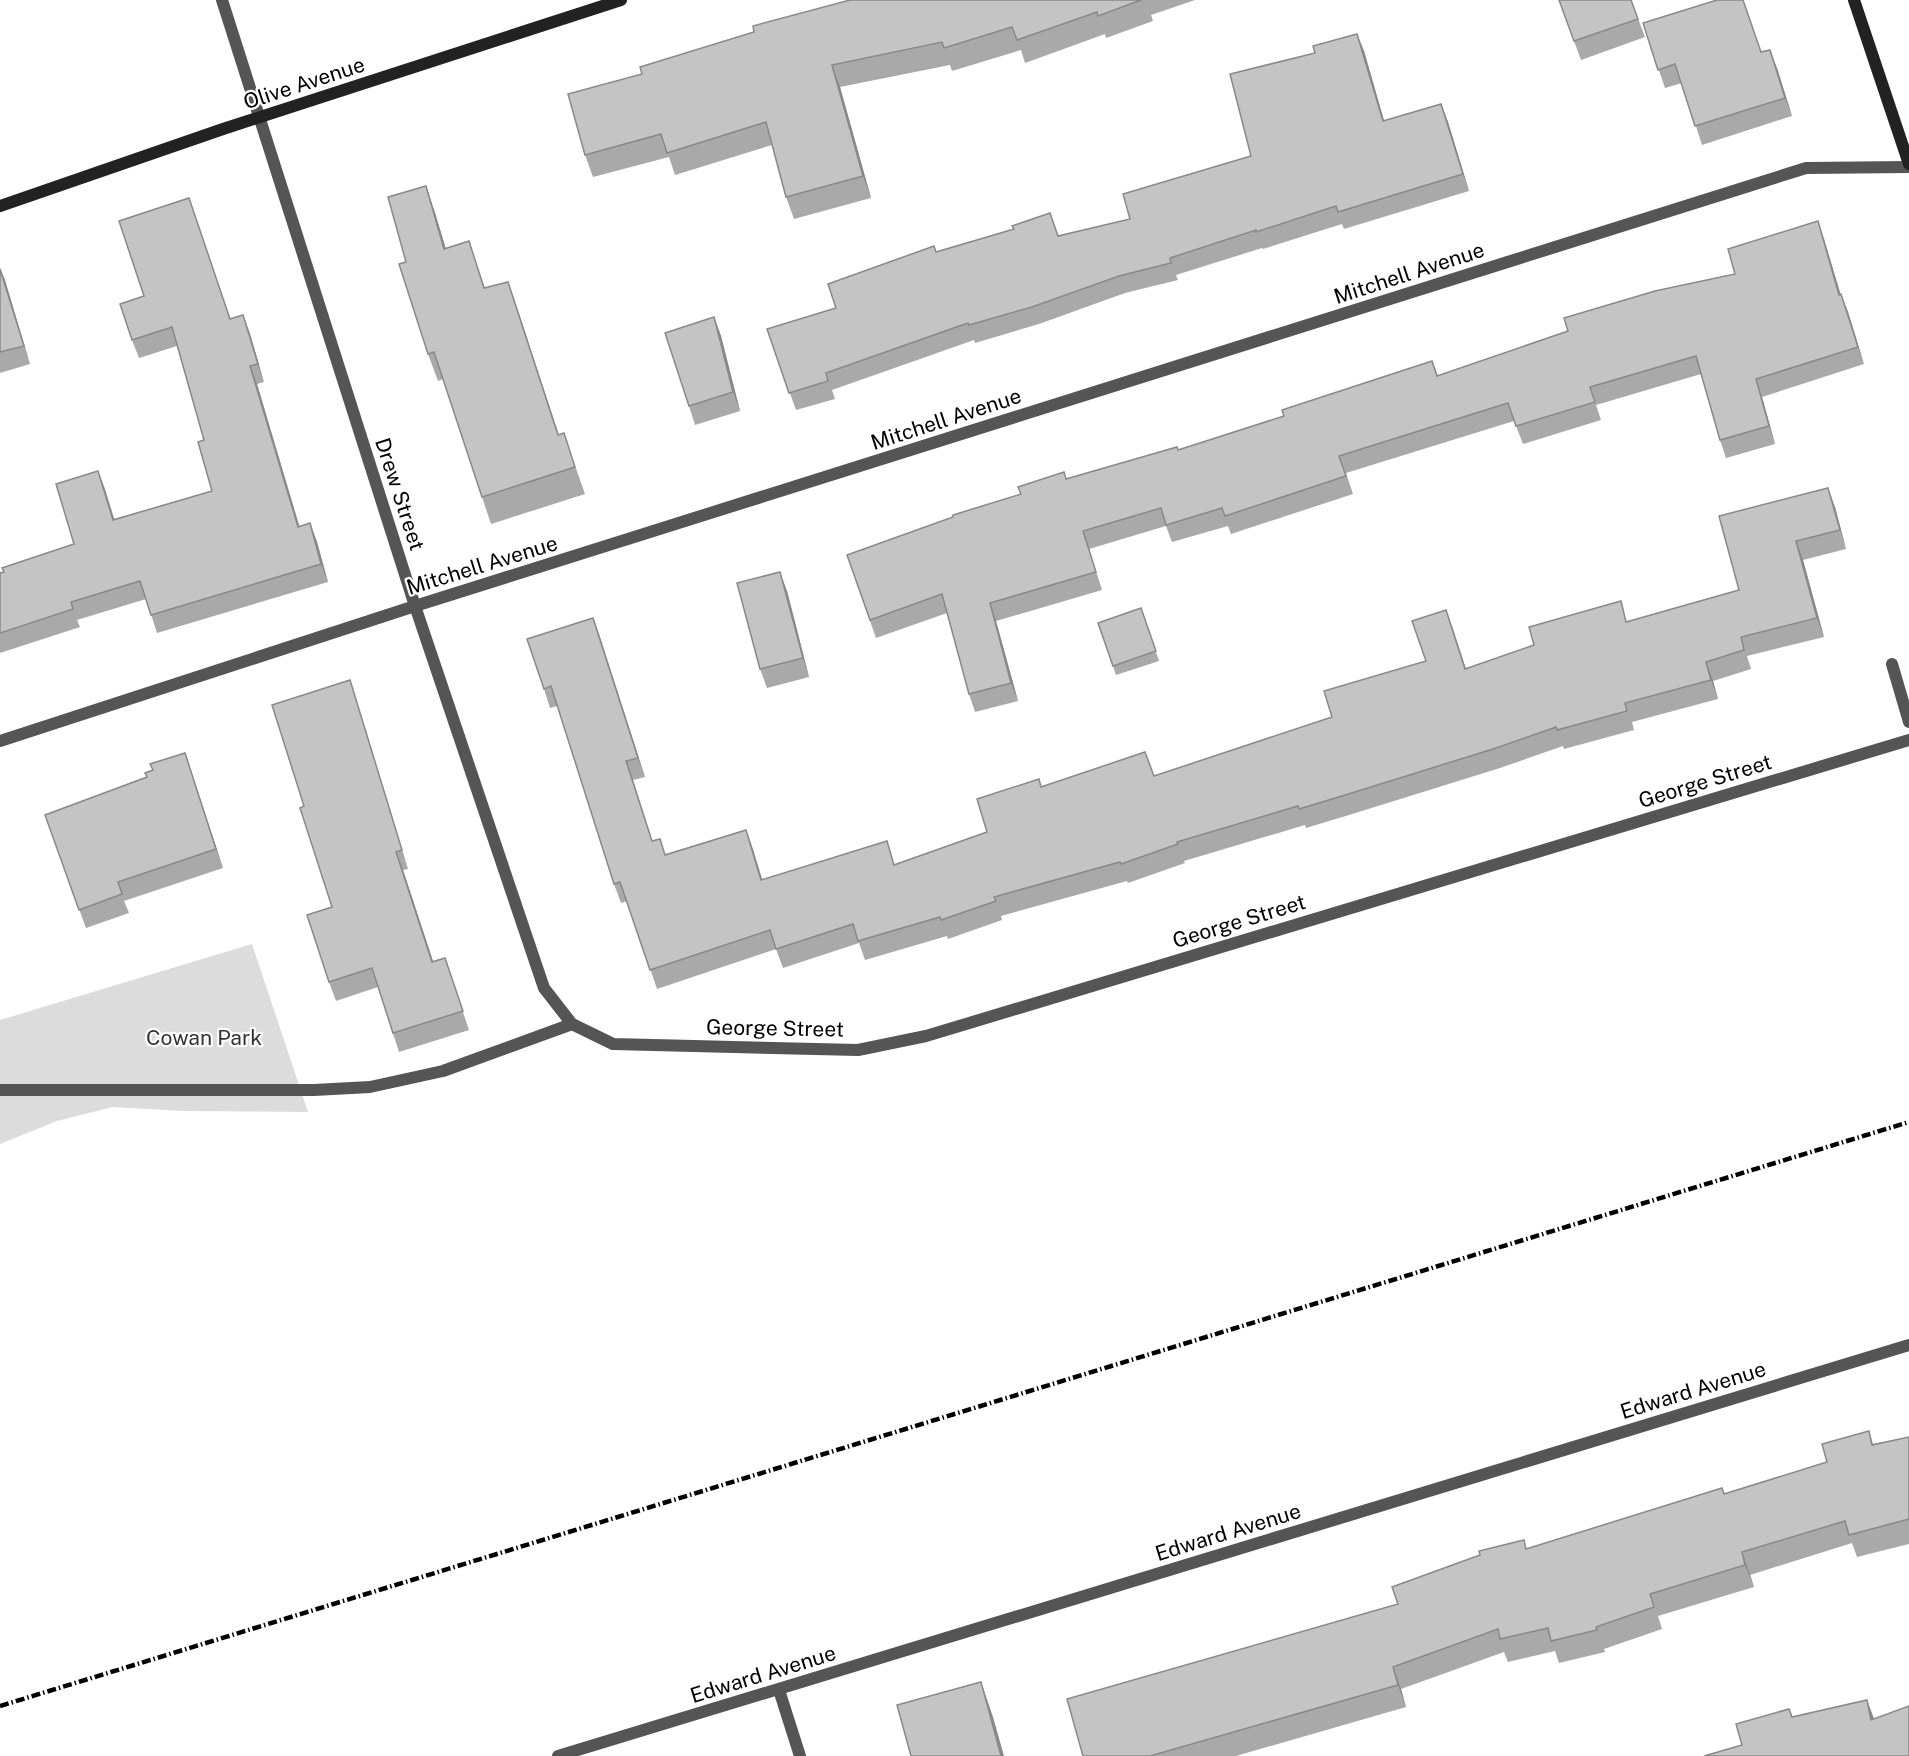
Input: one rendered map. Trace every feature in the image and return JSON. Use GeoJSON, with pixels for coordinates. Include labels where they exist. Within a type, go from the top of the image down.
{"type":"FeatureCollection","features":[{"type":"Feature","properties":{"kind":"main road","name":"Olive Avenue"},"geometry":{"type":"LineString","coordinates":[[0,206],[261,117],[621,0]]}},
{"type":"Feature","properties":{"kind":"main road"},"geometry":{"type":"LineString","coordinates":[[1854,0],[1909,165]]}},
{"type":"Feature","properties":{"kind":"street","name":"Drew Street"},"geometry":{"type":"LineString","coordinates":[[222,0],[415,606],[544,988],[572,1024]]}},
{"type":"Feature","properties":{"kind":"street","name":"Mitchell Avenue"},"geometry":{"type":"LineString","coordinates":[[0,741],[415,606],[1806,168],[1909,165]]}},
{"type":"Feature","properties":{"kind":"street"},"geometry":{"type":"LineString","coordinates":[[1892,664],[1909,722]]}},
{"type":"Feature","properties":{"kind":"street","name":"George Street"},"geometry":{"type":"LineString","coordinates":[[572,1024],[613,1044],[858,1050],[915,1038],[1909,740]]}},
{"type":"Feature","properties":{"kind":"street"},"geometry":{"type":"LineString","coordinates":[[0,1090],[314,1090],[370,1087],[443,1071],[572,1024]]}},
{"type":"Feature","properties":{"kind":"street","name":"Edward Avenue"},"geometry":{"type":"LineString","coordinates":[[558,1756],[1909,1345]]}},
{"type":"Feature","properties":{"kind":"street"},"geometry":{"type":"LineString","coordinates":[[779,1690],[800,1756]]}},
{"type":"Feature","properties":{"kind":"green space","name":"Cowan Park"},"geometry":{"type":"Polygon","coordinates":[[[252,944],[308,1112],[185,1111],[113,1107],[57,1121],[0,1144],[0,1020],[252,944]]]}},
{"type":"Feature","properties":{"kind":"building"},"geometry":{"type":"Polygon","coordinates":[[[850,0],[1141,0],[1098,16],[1097,12],[1017,40],[1012,27],[944,48],[942,42],[832,65],[863,176],[786,197],[766,122],[667,153],[661,134],[585,155],[568,94],[642,74],[640,67],[754,32],[753,26],[850,0]]]}},
{"type":"Feature","properties":{"kind":"building"},"geometry":{"type":"Polygon","coordinates":[[[1559,0],[1631,0],[1638,19],[1574,41],[1559,0]]]}},
{"type":"Feature","properties":{"kind":"building"},"geometry":{"type":"Polygon","coordinates":[[[1717,0],[1743,0],[1761,52],[1770,50],[1785,98],[1695,126],[1675,64],[1658,70],[1643,23],[1717,0]]]}},
{"type":"Feature","properties":{"kind":"building"},"geometry":{"type":"Polygon","coordinates":[[[1357,34],[1383,121],[1441,104],[1463,174],[1338,212],[1336,206],[1256,232],[1256,230],[1170,258],[1171,263],[1119,276],[1032,307],[969,325],[968,323],[826,373],[828,381],[789,393],[767,329],[836,308],[828,284],[934,246],[936,252],[1014,229],[1012,226],[1050,213],[1058,236],[1130,219],[1123,194],[1251,156],[1230,74],[1315,53],[1313,46],[1357,34]]]}},
{"type":"Feature","properties":{"kind":"building"},"geometry":{"type":"Polygon","coordinates":[[[426,186],[444,249],[469,241],[484,288],[508,282],[558,435],[564,433],[575,467],[482,497],[434,352],[428,354],[399,264],[406,262],[388,197],[426,186]]]}},
{"type":"Feature","properties":{"kind":"building"},"geometry":{"type":"Polygon","coordinates":[[[189,198],[230,319],[243,315],[258,364],[250,366],[298,527],[310,523],[321,564],[151,615],[140,581],[71,602],[73,609],[0,633],[0,573],[4,572],[2,568],[74,544],[56,484],[98,471],[113,520],[212,491],[198,442],[204,440],[172,327],[132,340],[120,304],[144,296],[119,221],[189,198]]]}},
{"type":"Feature","properties":{"kind":"building"},"geometry":{"type":"Polygon","coordinates":[[[1818,221],[1839,295],[1841,294],[1858,347],[1756,379],[1769,426],[1720,440],[1696,356],[1590,387],[1595,402],[1516,426],[1508,403],[1339,456],[1346,476],[1225,516],[1222,508],[1166,525],[1161,508],[1083,531],[1096,572],[990,603],[1011,683],[969,694],[942,594],[870,620],[847,555],[953,517],[953,515],[1021,494],[1018,487],[1064,472],[1066,479],[1177,447],[1178,450],[1284,416],[1282,410],[1432,361],[1437,376],[1568,331],[1564,318],[1655,291],[1735,274],[1728,249],[1818,221]]]}},
{"type":"Feature","properties":{"kind":"building"},"geometry":{"type":"Polygon","coordinates":[[[0,269],[24,346],[0,352],[0,269]]]}},
{"type":"Feature","properties":{"kind":"building"},"geometry":{"type":"Polygon","coordinates":[[[714,317],[733,392],[689,406],[665,333],[714,317]]]}},
{"type":"Feature","properties":{"kind":"building"},"geometry":{"type":"Polygon","coordinates":[[[1828,488],[1840,530],[1796,541],[1817,618],[1741,637],[1744,650],[1706,662],[1711,680],[1625,703],[1627,711],[1557,730],[1556,727],[1342,796],[1299,809],[1298,806],[1177,842],[1178,844],[1121,864],[1120,862],[994,897],[996,901],[941,920],[940,917],[858,941],[853,924],[776,949],[770,930],[650,970],[620,882],[614,884],[551,686],[544,689],[527,639],[593,618],[638,758],[626,761],[652,841],[660,839],[665,855],[746,830],[761,880],[887,841],[894,865],[987,832],[977,799],[1039,779],[1041,787],[1145,752],[1154,776],[1332,717],[1324,691],[1426,661],[1412,621],[1446,610],[1465,669],[1534,645],[1529,627],[1621,601],[1626,622],[1739,590],[1719,516],[1828,488]]]}},
{"type":"Feature","properties":{"kind":"building"},"geometry":{"type":"Polygon","coordinates":[[[780,572],[803,658],[760,669],[737,583],[780,572]]]}},
{"type":"Feature","properties":{"kind":"building"},"geometry":{"type":"Polygon","coordinates":[[[1141,608],[1156,651],[1113,666],[1098,623],[1141,608]]]}},
{"type":"Feature","properties":{"kind":"building"},"geometry":{"type":"Polygon","coordinates":[[[350,680],[402,850],[396,852],[432,962],[445,958],[463,1011],[393,1033],[372,968],[329,982],[307,915],[332,907],[300,808],[304,806],[272,705],[350,680]]]}},
{"type":"Feature","properties":{"kind":"building"},"geometry":{"type":"Polygon","coordinates":[[[185,753],[216,849],[118,882],[122,894],[79,910],[45,815],[147,777],[145,773],[153,770],[150,764],[185,753]]]}},
{"type":"Feature","properties":{"kind":"building"},"geometry":{"type":"Polygon","coordinates":[[[1869,1431],[1872,1445],[1909,1437],[1909,1519],[1849,1535],[1845,1521],[1742,1552],[1745,1565],[1650,1594],[1654,1607],[1596,1627],[1597,1630],[1551,1641],[1548,1628],[1500,1639],[1498,1629],[1393,1667],[1398,1685],[1150,1756],[1083,1756],[1067,1699],[1398,1604],[1392,1587],[1480,1555],[1479,1551],[1524,1540],[1526,1549],[1722,1488],[1724,1494],[1827,1462],[1822,1444],[1869,1431]]]}},
{"type":"Feature","properties":{"kind":"building"},"geometry":{"type":"Polygon","coordinates":[[[981,1682],[1001,1756],[911,1756],[897,1705],[981,1682]]]}},
{"type":"Feature","properties":{"kind":"building"},"geometry":{"type":"Polygon","coordinates":[[[1867,1700],[1871,1720],[1909,1706],[1909,1756],[1704,1756],[1742,1745],[1736,1724],[1789,1709],[1792,1717],[1867,1700]]]}},
{"type":"Feature","properties":{"kind":"railway"},"geometry":{"type":"LineString","coordinates":[[0,1706],[1909,1122]]}}]}
